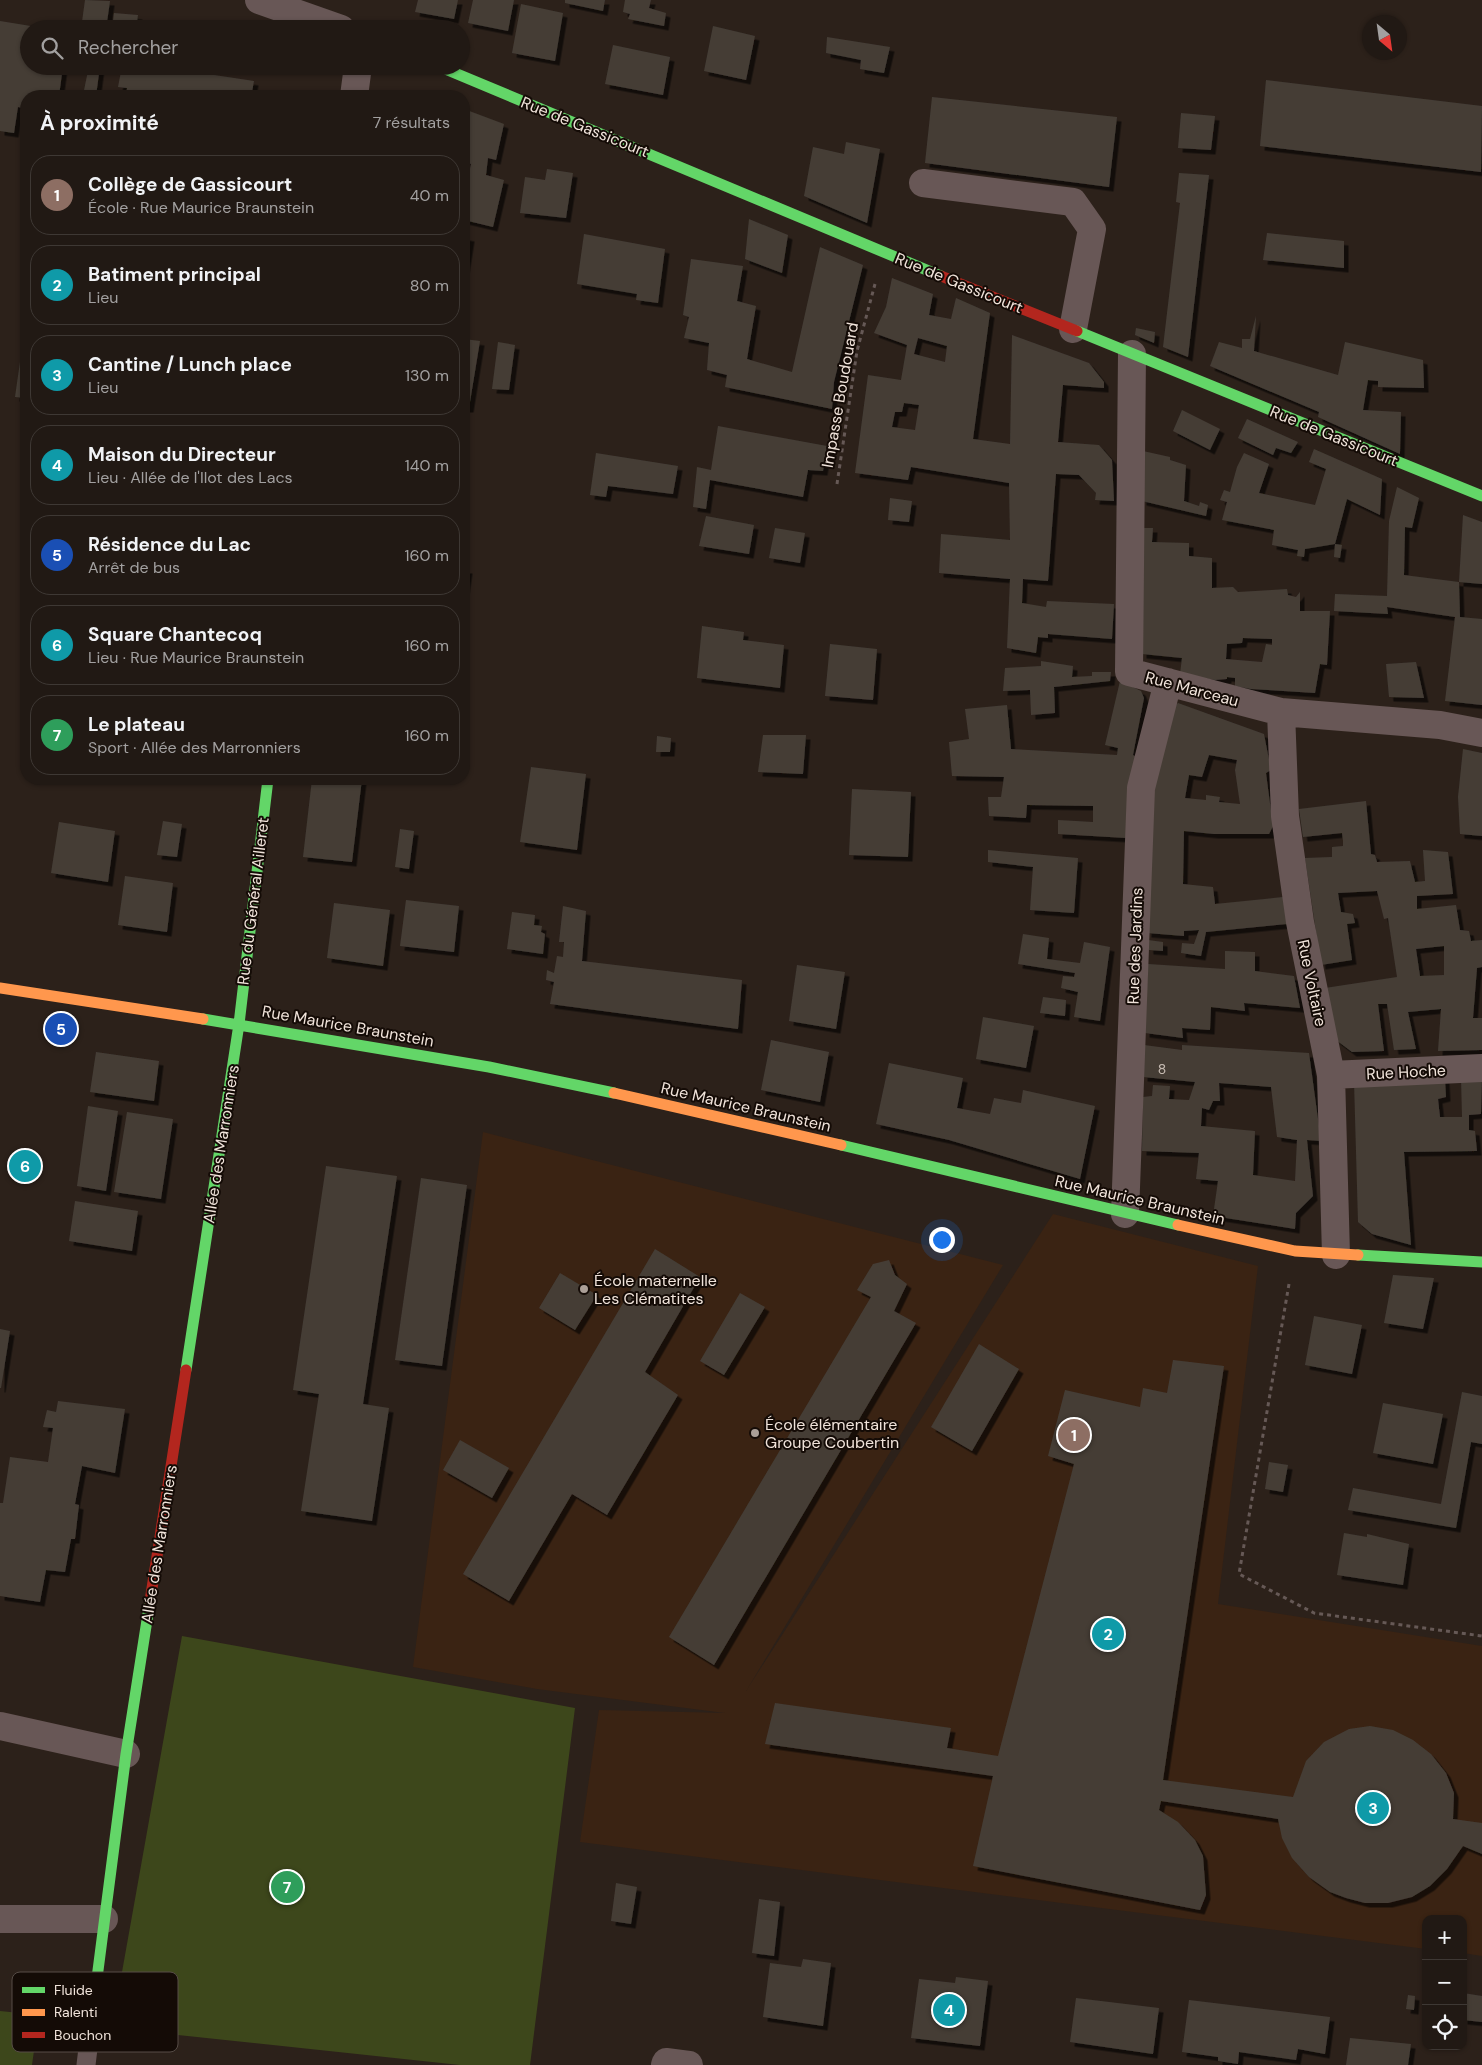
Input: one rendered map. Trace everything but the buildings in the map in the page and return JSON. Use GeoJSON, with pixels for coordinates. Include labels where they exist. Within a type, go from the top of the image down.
{"type":"FeatureCollection","features":[{"type":"Feature","properties":{"kind":"street"},"geometry":{"type":"LineString","coordinates":[[259,0],[316,20]]}},
{"type":"Feature","properties":{"kind":"street"},"geometry":{"type":"LineString","coordinates":[[355,90],[357,75]]}},
{"type":"Feature","properties":{"kind":"street","name":"Rue de Gassicourt"},"geometry":{"type":"LineString","coordinates":[[460,75],[883,252],[1482,496]]}},
{"type":"Feature","properties":{"kind":"street"},"geometry":{"type":"LineString","coordinates":[[922,183],[1073,202],[1092,228],[1073,329]]}},
{"type":"Feature","properties":{"kind":"street","name":"Rue Marceau"},"geometry":{"type":"LineString","coordinates":[[1132,354],[1129,672],[1282,712],[1440,725],[1482,733]]}},
{"type":"Feature","properties":{"kind":"street","name":"Rue des Jardins"},"geometry":{"type":"LineString","coordinates":[[1125,1214],[1141,788],[1168,682]]}},
{"type":"Feature","properties":{"kind":"street","name":"Rue Voltaire"},"geometry":{"type":"LineString","coordinates":[[1282,712],[1285,816],[1300,922],[1331,1075],[1336,1255]]}},
{"type":"Feature","properties":{"kind":"street","name":"Rue du Général Ailleret"},"geometry":{"type":"LineString","coordinates":[[239,1024],[267,785]]}},
{"type":"Feature","properties":{"kind":"street","name":"Rue Maurice Braunstein"},"geometry":{"type":"LineString","coordinates":[[0,988],[239,1024],[489,1067],[682,1107],[1125,1214],[1295,1251],[1336,1255],[1482,1262]]}},
{"type":"Feature","properties":{"kind":"street","name":"Allée des Marronniers"},"geometry":{"type":"LineString","coordinates":[[97,1972],[126,1754],[239,1024]]}},
{"type":"Feature","properties":{"kind":"street","name":"Rue Hoche"},"geometry":{"type":"LineString","coordinates":[[1331,1075],[1482,1068]]}},
{"type":"Feature","properties":{"kind":"street"},"geometry":{"type":"LineString","coordinates":[[0,1726],[126,1754]]}},
{"type":"Feature","properties":{"kind":"street"},"geometry":{"type":"LineString","coordinates":[[0,1919],[104,1918]]}},
{"type":"Feature","properties":{"kind":"lane","name":"Allée des Marronniers"},"geometry":{"type":"LineString","coordinates":[[86,2065],[88,2052]]}},
{"type":"Feature","properties":{"kind":"path","name":"Impasse Boudouard"},"geometry":{"type":"LineString","coordinates":[[837,484],[857,351],[883,252]]}},
{"type":"Feature","properties":{"kind":"path"},"geometry":{"type":"LineString","coordinates":[[1295,1251],[1239,1574],[1314,1613],[1482,1636]]}},
{"type":"Feature","properties":{"kind":"shaded area"},"geometry":{"type":"Polygon","coordinates":[[[483,1132],[1003,1265],[746,1691],[1053,1214],[1258,1266],[1218,1604],[1482,1646],[1482,1956],[1467,1954],[1467,1915],[1422,1915],[1422,1948],[580,1842],[599,1710],[725,1713],[537,1689],[413,1667],[483,1132]]]}},
{"type":"Feature","properties":{"kind":"green space"},"geometry":{"type":"Polygon","coordinates":[[[182,1636],[575,1708],[530,2065],[460,2065],[178,2035],[178,1972],[122,1972],[182,1636]]]}},
{"type":"Feature","properties":{"kind":"green space"},"geometry":{"type":"Polygon","coordinates":[[[0,2011],[12,2012],[12,2052],[34,2052],[32,2065],[0,2065],[0,2011]]]}},
{"type":"Feature","properties":{"kind":"traffic: fast"},"geometry":{"type":"LineString","coordinates":[[460,75],[941,276]]}},
{"type":"Feature","properties":{"kind":"traffic: fast"},"geometry":{"type":"LineString","coordinates":[[1077,331],[1482,496]]}},
{"type":"Feature","properties":{"kind":"traffic: fast"},"geometry":{"type":"LineString","coordinates":[[186,1370],[239,1024],[267,785]]}},
{"type":"Feature","properties":{"kind":"traffic: fast"},"geometry":{"type":"LineString","coordinates":[[203,1019],[489,1067],[614,1093]]}},
{"type":"Feature","properties":{"kind":"traffic: fast"},"geometry":{"type":"LineString","coordinates":[[841,1145],[1178,1225]]}},
{"type":"Feature","properties":{"kind":"traffic: fast"},"geometry":{"type":"LineString","coordinates":[[1358,1255],[1482,1262]]}},
{"type":"Feature","properties":{"kind":"traffic: fast"},"geometry":{"type":"LineString","coordinates":[[98,1972],[126,1754],[150,1601]]}},
{"type":"Feature","properties":{"kind":"traffic: slow"},"geometry":{"type":"LineString","coordinates":[[0,988],[203,1019]]}},
{"type":"Feature","properties":{"kind":"traffic: slow"},"geometry":{"type":"LineString","coordinates":[[614,1093],[841,1145]]}},
{"type":"Feature","properties":{"kind":"traffic: slow"},"geometry":{"type":"LineString","coordinates":[[1178,1225],[1295,1251],[1358,1255]]}},
{"type":"Feature","properties":{"kind":"traffic: jam"},"geometry":{"type":"LineString","coordinates":[[941,276],[1077,331]]}},
{"type":"Feature","properties":{"kind":"traffic: jam"},"geometry":{"type":"LineString","coordinates":[[150,1601],[186,1370]]}},
{"type":"Feature","properties":{"kind":"place","name":"Résidence du Lac"},"geometry":{"type":"Point","coordinates":[61,1029]}},
{"type":"Feature","properties":{"kind":"place","name":"Square Chantecoq"},"geometry":{"type":"Point","coordinates":[25,1166]}},
{"type":"Feature","properties":{"kind":"place","name":"École maternelle Les Clématites"},"geometry":{"type":"Point","coordinates":[584,1289]}},
{"type":"Feature","properties":{"kind":"place","name":"École élémentaire Groupe Coubertin"},"geometry":{"type":"Point","coordinates":[755,1433]}},
{"type":"Feature","properties":{"kind":"place","name":"Collège de Gassicourt"},"geometry":{"type":"Point","coordinates":[1074,1435]}},
{"type":"Feature","properties":{"kind":"place","name":"Batiment principal"},"geometry":{"type":"Point","coordinates":[1108,1634]}},
{"type":"Feature","properties":{"kind":"place","name":"Cantine / Lunch place"},"geometry":{"type":"Point","coordinates":[1373,1808]}},
{"type":"Feature","properties":{"kind":"place","name":"Le plateau"},"geometry":{"type":"Point","coordinates":[287,1887]}},
{"type":"Feature","properties":{"kind":"place","name":"Maison du Directeur"},"geometry":{"type":"Point","coordinates":[949,2010]}}]}
